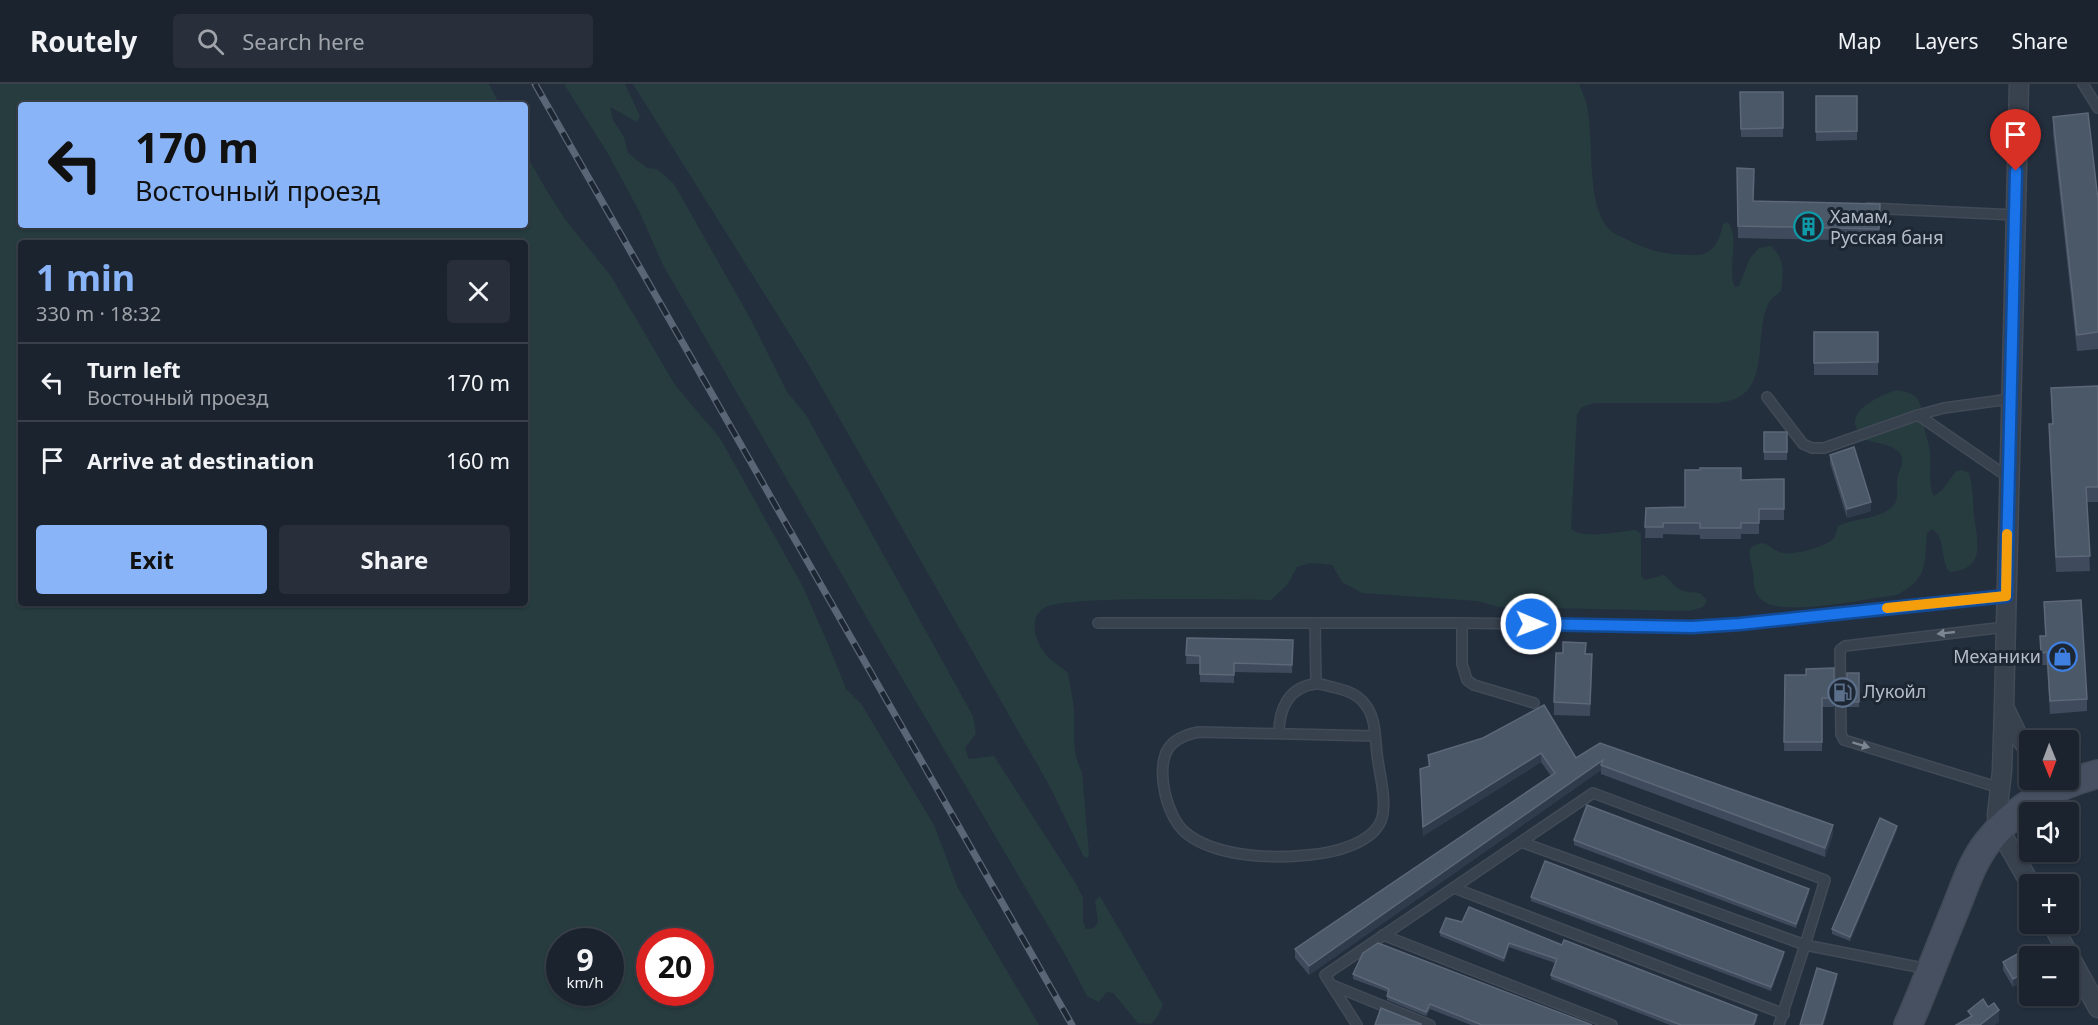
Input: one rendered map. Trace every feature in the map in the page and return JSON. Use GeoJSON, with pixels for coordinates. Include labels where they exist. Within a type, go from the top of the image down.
{"type":"FeatureCollection","features":[{"type":"Feature","properties":{"kind":"main road"},"geometry":{"type":"LineString","coordinates":[[2079,778],[2098,774]]}},
{"type":"Feature","properties":{"kind":"main road"},"geometry":{"type":"LineString","coordinates":[[1908,1025],[1976,861],[1999,830],[2025,807],[2052,790]]}},
{"type":"Feature","properties":{"kind":"street"},"geometry":{"type":"LineString","coordinates":[[2019,84],[2004,627],[2004,707],[1997,815],[1999,830],[2025,874]]}},
{"type":"Feature","properties":{"kind":"street"},"geometry":{"type":"LineString","coordinates":[[2004,707],[2019,737]]}},
{"type":"Feature","properties":{"kind":"street"},"geometry":{"type":"LineString","coordinates":[[2057,934],[2098,1008]]}},
{"type":"Feature","properties":{"kind":"lane"},"geometry":{"type":"LineString","coordinates":[[2083,84],[2098,108]]}},
{"type":"Feature","properties":{"kind":"lane"},"geometry":{"type":"LineString","coordinates":[[1854,207],[2015,215]]}},
{"type":"Feature","properties":{"kind":"lane"},"geometry":{"type":"LineString","coordinates":[[1767,397],[1803,444],[1812,448],[1824,448],[1944,408],[2010,399]]}},
{"type":"Feature","properties":{"kind":"lane"},"geometry":{"type":"LineString","coordinates":[[1918,415],[2008,477]]}},
{"type":"Feature","properties":{"kind":"lane"},"geometry":{"type":"LineString","coordinates":[[1098,623],[1462,623],[1692,627],[2006,596]]}},
{"type":"Feature","properties":{"kind":"lane"},"geometry":{"type":"LineString","coordinates":[[1315,623],[1316,683]]}},
{"type":"Feature","properties":{"kind":"lane"},"geometry":{"type":"LineString","coordinates":[[1462,623],[1462,664],[1467,681],[1534,702]]}},
{"type":"Feature","properties":{"kind":"lane"},"geometry":{"type":"LineString","coordinates":[[2000,788],[1844,740],[1840,651],[1845,646],[2004,627]]}},
{"type":"Feature","properties":{"kind":"lane"},"geometry":{"type":"LineString","coordinates":[[1279,734],[1279,718],[1287,698],[1298,690],[1316,683],[1348,690],[1362,700],[1371,712],[1375,736],[1382,811],[1382,818],[1376,829],[1364,839],[1335,850],[1312,855],[1280,857],[1224,850],[1205,845],[1185,832],[1174,818],[1164,788],[1162,771],[1164,758],[1169,748],[1179,738],[1199,732],[1279,734],[1375,736]]}},
{"type":"Feature","properties":{"kind":"lane"},"geometry":{"type":"LineString","coordinates":[[1357,1025],[1325,975],[1593,793],[1825,880],[1779,1025]]}},
{"type":"Feature","properties":{"kind":"lane"},"geometry":{"type":"LineString","coordinates":[[1521,842],[1805,945],[1931,970]]}},
{"type":"Feature","properties":{"kind":"lane"},"geometry":{"type":"LineString","coordinates":[[1454,888],[1784,1014]]}},
{"type":"Feature","properties":{"kind":"lane"},"geometry":{"type":"LineString","coordinates":[[1383,935],[1612,1025]]}},
{"type":"Feature","properties":{"kind":"lane"},"geometry":{"type":"LineString","coordinates":[[1332,985],[1430,1025]]}},
{"type":"Feature","properties":{"kind":"green space"},"geometry":{"type":"Polygon","coordinates":[[[0,84],[489,84],[498,102],[18,102],[18,228],[528,228],[528,158],[565,219],[611,276],[675,385],[720,438],[803,587],[846,689],[862,705],[934,825],[958,888],[1039,1025],[0,1025],[0,84]]]}},
{"type":"Feature","properties":{"kind":"green space"},"geometry":{"type":"Polygon","coordinates":[[[564,84],[625,84],[640,116],[637,122],[610,107],[613,120],[624,137],[628,153],[647,168],[657,169],[674,184],[750,318],[787,392],[806,415],[973,716],[976,734],[965,748],[969,759],[994,756],[1075,882],[1083,898],[1083,921],[1086,929],[1094,928],[1098,922],[1095,901],[1100,896],[1163,1005],[1151,1024],[1138,1023],[1113,993],[1107,992],[1099,1002],[1087,996],[662,263],[639,211],[607,152],[564,84]]]}},
{"type":"Feature","properties":{"kind":"green space"},"geometry":{"type":"Polygon","coordinates":[[[633,84],[1579,84],[1589,115],[1596,200],[1600,215],[1609,229],[1621,237],[1653,250],[1699,255],[1714,247],[1723,224],[1728,222],[1732,229],[1734,245],[1732,271],[1735,287],[1739,286],[1750,258],[1759,248],[1771,246],[1781,262],[1783,272],[1781,291],[1770,301],[1765,312],[1757,369],[1746,392],[1735,399],[1717,403],[1594,403],[1582,407],[1577,415],[1571,529],[1584,534],[1636,530],[1641,534],[1641,576],[1645,580],[1663,575],[1679,589],[1700,593],[1707,600],[1703,607],[1689,611],[1499,607],[1478,601],[1362,593],[1342,582],[1332,565],[1311,563],[1297,567],[1288,584],[1271,600],[1082,601],[1044,608],[1036,618],[1037,638],[1047,656],[1068,673],[1072,696],[1075,749],[1082,772],[1089,853],[1088,858],[1084,857],[1049,785],[807,362],[633,84]]]}},
{"type":"Feature","properties":{"kind":"green space"},"geometry":{"type":"Polygon","coordinates":[[[1896,390],[1911,394],[1921,406],[1930,450],[1930,481],[1934,496],[1942,490],[1956,471],[1962,470],[1969,473],[1977,544],[1975,560],[1962,570],[1950,572],[1940,538],[1932,529],[1927,533],[1925,562],[1920,576],[1897,595],[1806,607],[1772,605],[1762,600],[1754,587],[1750,548],[1761,543],[1783,553],[1810,550],[1833,539],[1838,526],[1878,515],[1894,506],[1902,457],[1895,449],[1863,439],[1855,421],[1865,405],[1896,390]]]}},
{"type":"Feature","properties":{"kind":"building"},"geometry":{"type":"Polygon","coordinates":[[[1740,92],[1783,92],[1783,128],[1741,129],[1740,92]]]}},
{"type":"Feature","properties":{"kind":"building"},"geometry":{"type":"Polygon","coordinates":[[[1816,96],[1857,96],[1857,131],[1816,132],[1816,96]]]}},
{"type":"Feature","properties":{"kind":"building"},"geometry":{"type":"Polygon","coordinates":[[[2088,113],[2098,200],[2098,332],[2077,335],[2053,117],[2088,113]]]}},
{"type":"Feature","properties":{"kind":"building"},"geometry":{"type":"Polygon","coordinates":[[[1737,168],[1754,169],[1753,201],[1880,204],[1879,229],[1738,226],[1737,168]]]}},
{"type":"Feature","properties":{"kind":"building"},"geometry":{"type":"Polygon","coordinates":[[[1814,332],[1878,332],[1878,362],[1814,363],[1814,332]]]}},
{"type":"Feature","properties":{"kind":"building"},"geometry":{"type":"Polygon","coordinates":[[[2098,386],[2098,487],[2086,487],[2090,556],[2056,557],[2049,424],[2053,424],[2051,388],[2098,386]]]}},
{"type":"Feature","properties":{"kind":"building"},"geometry":{"type":"Polygon","coordinates":[[[1764,432],[1787,432],[1787,452],[1764,452],[1764,432]]]}},
{"type":"Feature","properties":{"kind":"building"},"geometry":{"type":"Polygon","coordinates":[[[1854,447],[1871,502],[1847,509],[1830,455],[1854,447]]]}},
{"type":"Feature","properties":{"kind":"building"},"geometry":{"type":"Polygon","coordinates":[[[1700,468],[1741,468],[1741,480],[1784,479],[1784,509],[1759,509],[1759,523],[1741,523],[1741,528],[1700,528],[1700,523],[1663,523],[1663,527],[1645,527],[1646,508],[1685,507],[1685,470],[1700,470],[1700,468]]]}},
{"type":"Feature","properties":{"kind":"building","name":"Механики"},"geometry":{"type":"Polygon","coordinates":[[[2081,600],[2087,699],[2050,701],[2047,652],[2041,653],[2040,636],[2046,636],[2044,602],[2081,600]]]}},
{"type":"Feature","properties":{"kind":"building"},"geometry":{"type":"Polygon","coordinates":[[[1187,638],[1293,640],[1292,665],[1234,663],[1234,675],[1200,674],[1200,656],[1186,655],[1187,638]]]}},
{"type":"Feature","properties":{"kind":"building"},"geometry":{"type":"Polygon","coordinates":[[[1563,642],[1586,643],[1585,654],[1592,654],[1590,704],[1554,702],[1556,653],[1563,653],[1563,642]]]}},
{"type":"Feature","properties":{"kind":"building"},"geometry":{"type":"Polygon","coordinates":[[[1834,668],[1834,698],[1822,698],[1822,742],[1784,742],[1785,675],[1806,675],[1806,669],[1834,668]]]}},
{"type":"Feature","properties":{"kind":"building"},"geometry":{"type":"Polygon","coordinates":[[[1847,673],[1859,673],[1859,702],[1847,702],[1847,673]]]}},
{"type":"Feature","properties":{"kind":"building"},"geometry":{"type":"Polygon","coordinates":[[[1544,705],[1576,758],[1600,743],[1833,825],[1825,848],[1601,765],[1603,760],[1309,966],[1295,949],[1555,773],[1541,753],[1423,827],[1420,769],[1430,766],[1428,755],[1483,738],[1544,705]]]}},
{"type":"Feature","properties":{"kind":"building"},"geometry":{"type":"Polygon","coordinates":[[[1587,805],[1809,889],[1796,924],[1574,840],[1587,805]]]}},
{"type":"Feature","properties":{"kind":"building"},"geometry":{"type":"Polygon","coordinates":[[[1880,818],[1897,826],[1850,937],[1832,929],[1880,818]]]}},
{"type":"Feature","properties":{"kind":"building"},"geometry":{"type":"Polygon","coordinates":[[[1545,861],[1784,952],[1771,987],[1531,897],[1545,861]]]}},
{"type":"Feature","properties":{"kind":"building"},"geometry":{"type":"Polygon","coordinates":[[[1469,907],[1562,945],[1564,940],[1757,1015],[1753,1025],[1681,1025],[1551,975],[1557,959],[1509,943],[1504,958],[1440,932],[1446,918],[1462,922],[1469,907]]]}},
{"type":"Feature","properties":{"kind":"building"},"geometry":{"type":"Polygon","coordinates":[[[1378,943],[1592,1025],[1482,1025],[1430,1004],[1426,1012],[1387,996],[1389,989],[1353,974],[1363,953],[1378,943]]]}},
{"type":"Feature","properties":{"kind":"building"},"geometry":{"type":"Polygon","coordinates":[[[2019,953],[2019,976],[2013,979],[2003,962],[2019,953]]]}},
{"type":"Feature","properties":{"kind":"building"},"geometry":{"type":"Polygon","coordinates":[[[1817,968],[1837,974],[1822,1025],[1800,1025],[1817,968]]]}},
{"type":"Feature","properties":{"kind":"building"},"geometry":{"type":"Polygon","coordinates":[[[1983,999],[1988,1007],[1994,1003],[1999,1010],[1980,1025],[1956,1025],[1972,1016],[1968,1011],[1983,999]]]}},
{"type":"Feature","properties":{"kind":"building"},"geometry":{"type":"Polygon","coordinates":[[[1381,1008],[1421,1024],[1421,1025],[1375,1025],[1381,1008]]]}},
{"type":"Feature","properties":{"kind":"railway"},"geometry":{"type":"LineString","coordinates":[[535,84],[1072,1025]]}},
{"type":"Feature","properties":{"kind":"slow traffic"},"geometry":{"type":"LineString","coordinates":[[1887,608],[2006,596],[2007,534]]}},
{"type":"Feature","properties":{"kind":"place","name":"Хамам, Русская баня"},"geometry":{"type":"Point","coordinates":[1809,227]}},
{"type":"Feature","properties":{"kind":"place","name":"Механики"},"geometry":{"type":"Point","coordinates":[2062,657]}},
{"type":"Feature","properties":{"kind":"place","name":"Лукойл"},"geometry":{"type":"Point","coordinates":[1842,692]}},
{"type":"Feature","properties":{"kind":"route"},"geometry":{"type":"LineString","coordinates":[[1531,624],[1692,627],[2006,596],[2016,171]]}}]}
